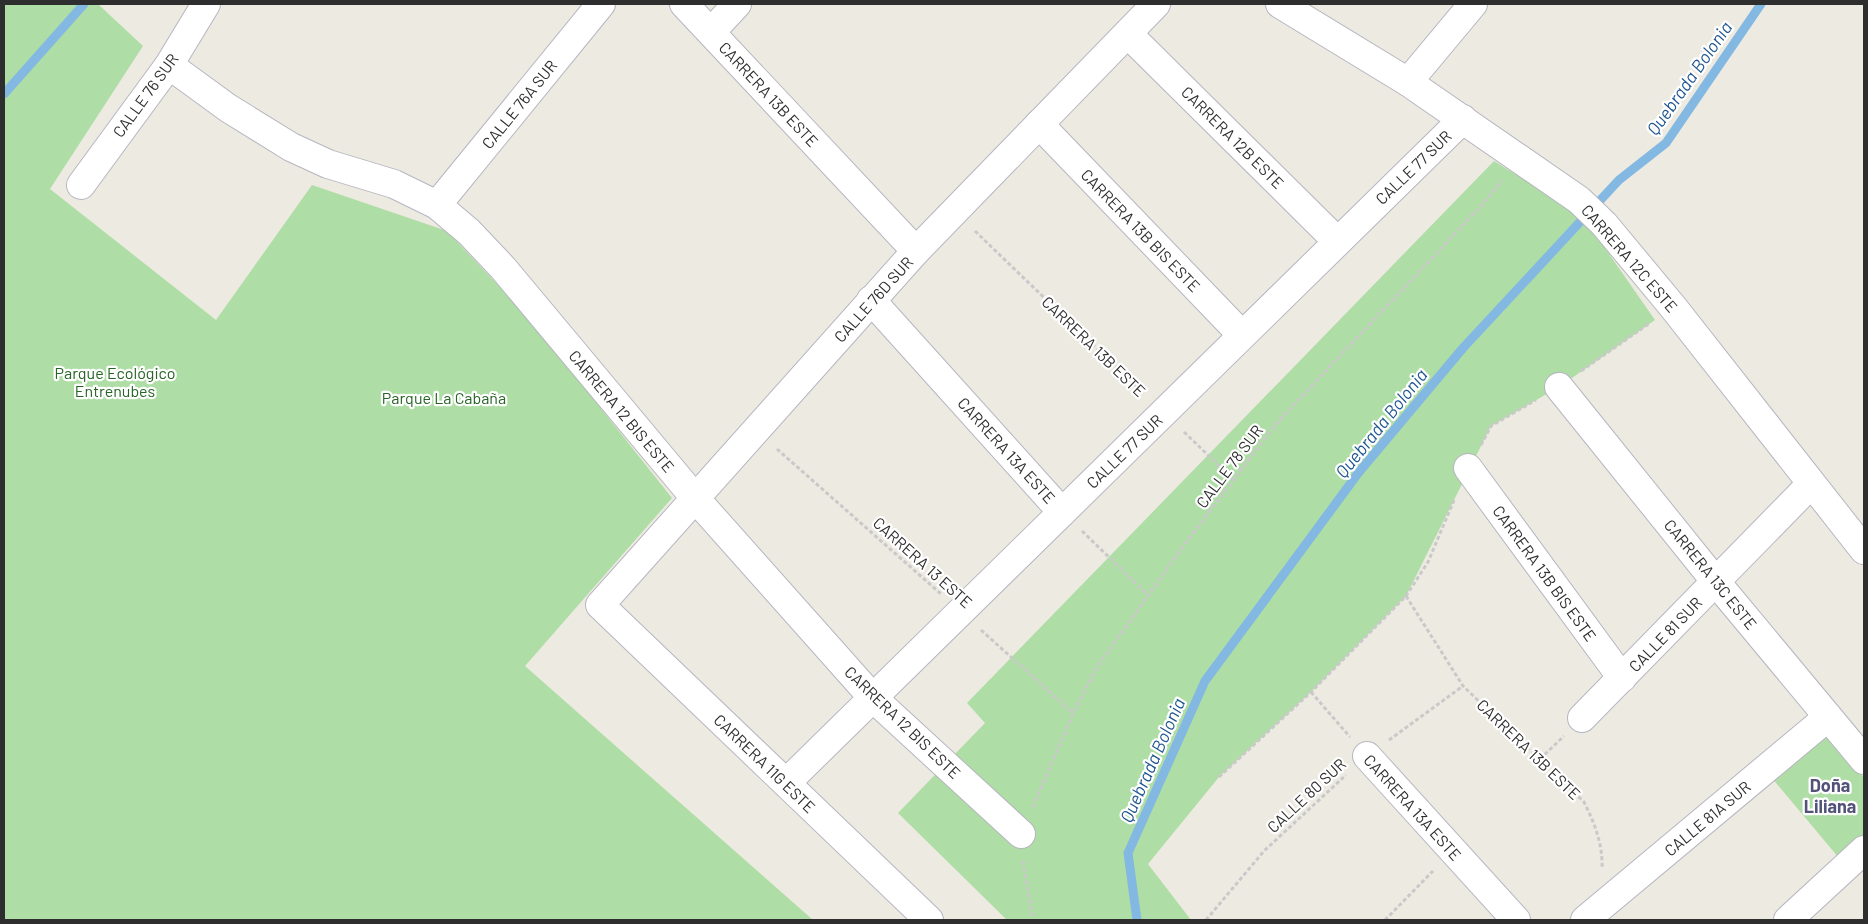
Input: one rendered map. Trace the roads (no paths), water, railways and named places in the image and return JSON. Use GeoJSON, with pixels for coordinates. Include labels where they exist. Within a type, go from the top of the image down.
{"type":"FeatureCollection","features":[{"type":"Feature","properties":{"kind":"street","name":"CALLE 76 SUR"},"geometry":{"type":"LineString","coordinates":[[80,185],[168,65],[206,4]]}},
{"type":"Feature","properties":{"kind":"street","name":"CALLE 76A SUR"},"geometry":{"type":"LineString","coordinates":[[437,205],[601,4]]}},
{"type":"Feature","properties":{"kind":"street","name":"CARRERA 13B ESTE"},"geometry":{"type":"LineString","coordinates":[[684,4],[916,251]]}},
{"type":"Feature","properties":{"kind":"street"},"geometry":{"type":"LineString","coordinates":[[711,32],[736,4]]}},
{"type":"Feature","properties":{"kind":"street","name":"CALLE 76D SUR"},"geometry":{"type":"LineString","coordinates":[[600,605],[916,251],[1156,4]]}},
{"type":"Feature","properties":{"kind":"street","name":"CARRERA 12C ESTE"},"geometry":{"type":"LineString","coordinates":[[1280,4],[1408,82],[1579,200],[1604,224],[1673,307],[1864,550]]}},
{"type":"Feature","properties":{"kind":"street"},"geometry":{"type":"LineString","coordinates":[[1408,82],[1474,4]]}},
{"type":"Feature","properties":{"kind":"street","name":"CARRERA 12B ESTE"},"geometry":{"type":"LineString","coordinates":[[1128,34],[1338,241]]}},
{"type":"Feature","properties":{"kind":"street","name":"CARRERA 12 BIS ESTE"},"geometry":{"type":"LineString","coordinates":[[168,65],[228,108],[291,147],[328,164],[394,184],[437,205],[469,232],[503,268],[695,498],[873,698],[1021,834]]}},
{"type":"Feature","properties":{"kind":"street","name":"CALLE 77 SUR"},"geometry":{"type":"LineString","coordinates":[[786,783],[1462,118]]}},
{"type":"Feature","properties":{"kind":"street","name":"CARRERA 13B BIS ESTE"},"geometry":{"type":"LineString","coordinates":[[1039,124],[1242,335]]}},
{"type":"Feature","properties":{"kind":"street","name":"CARRERA 13A ESTE"},"geometry":{"type":"LineString","coordinates":[[871,300],[1062,512]]}},
{"type":"Feature","properties":{"kind":"street","name":"CARRERA 13C ESTE"},"geometry":{"type":"LineString","coordinates":[[1559,387],[1716,582],[1864,760]]}},
{"type":"Feature","properties":{"kind":"street","name":"CARRERA 13B BIS ESTE"},"geometry":{"type":"LineString","coordinates":[[1468,468],[1622,678]]}},
{"type":"Feature","properties":{"kind":"street","name":"CALLE 81 SUR"},"geometry":{"type":"LineString","coordinates":[[1582,718],[1811,484]]}},
{"type":"Feature","properties":{"kind":"street","name":"CARRERA 11G ESTE"},"geometry":{"type":"LineString","coordinates":[[600,605],[929,920]]}},
{"type":"Feature","properties":{"kind":"street","name":"CALLE 81A SUR"},"geometry":{"type":"LineString","coordinates":[[1585,920],[1828,717]]}},
{"type":"Feature","properties":{"kind":"street","name":"CARRERA 13A ESTE"},"geometry":{"type":"LineString","coordinates":[[1367,756],[1516,920]]}},
{"type":"Feature","properties":{"kind":"street"},"geometry":{"type":"LineString","coordinates":[[1788,920],[1864,850]]}},
{"type":"Feature","properties":{"kind":"waterway"},"geometry":{"type":"LineString","coordinates":[[4,94],[84,4]]}},
{"type":"Feature","properties":{"kind":"waterway","name":"Quebrada Bolonia"},"geometry":{"type":"LineString","coordinates":[[1137,920],[1128,853],[1205,681],[1359,472],[1463,348],[1619,180],[1666,143],[1761,4]]}},
{"type":"Feature","properties":{"kind":"district","name":"Doña Liliana"},"geometry":{"type":"Point","coordinates":[1830,795]}},
{"type":"Feature","properties":{"kind":"park label","name":"Parque Ecológico Entrenubes"},"geometry":{"type":"Point","coordinates":[115,381]}},
{"type":"Feature","properties":{"kind":"park label","name":"Parque La Cabaña"},"geometry":{"type":"Point","coordinates":[444,397]}}]}
